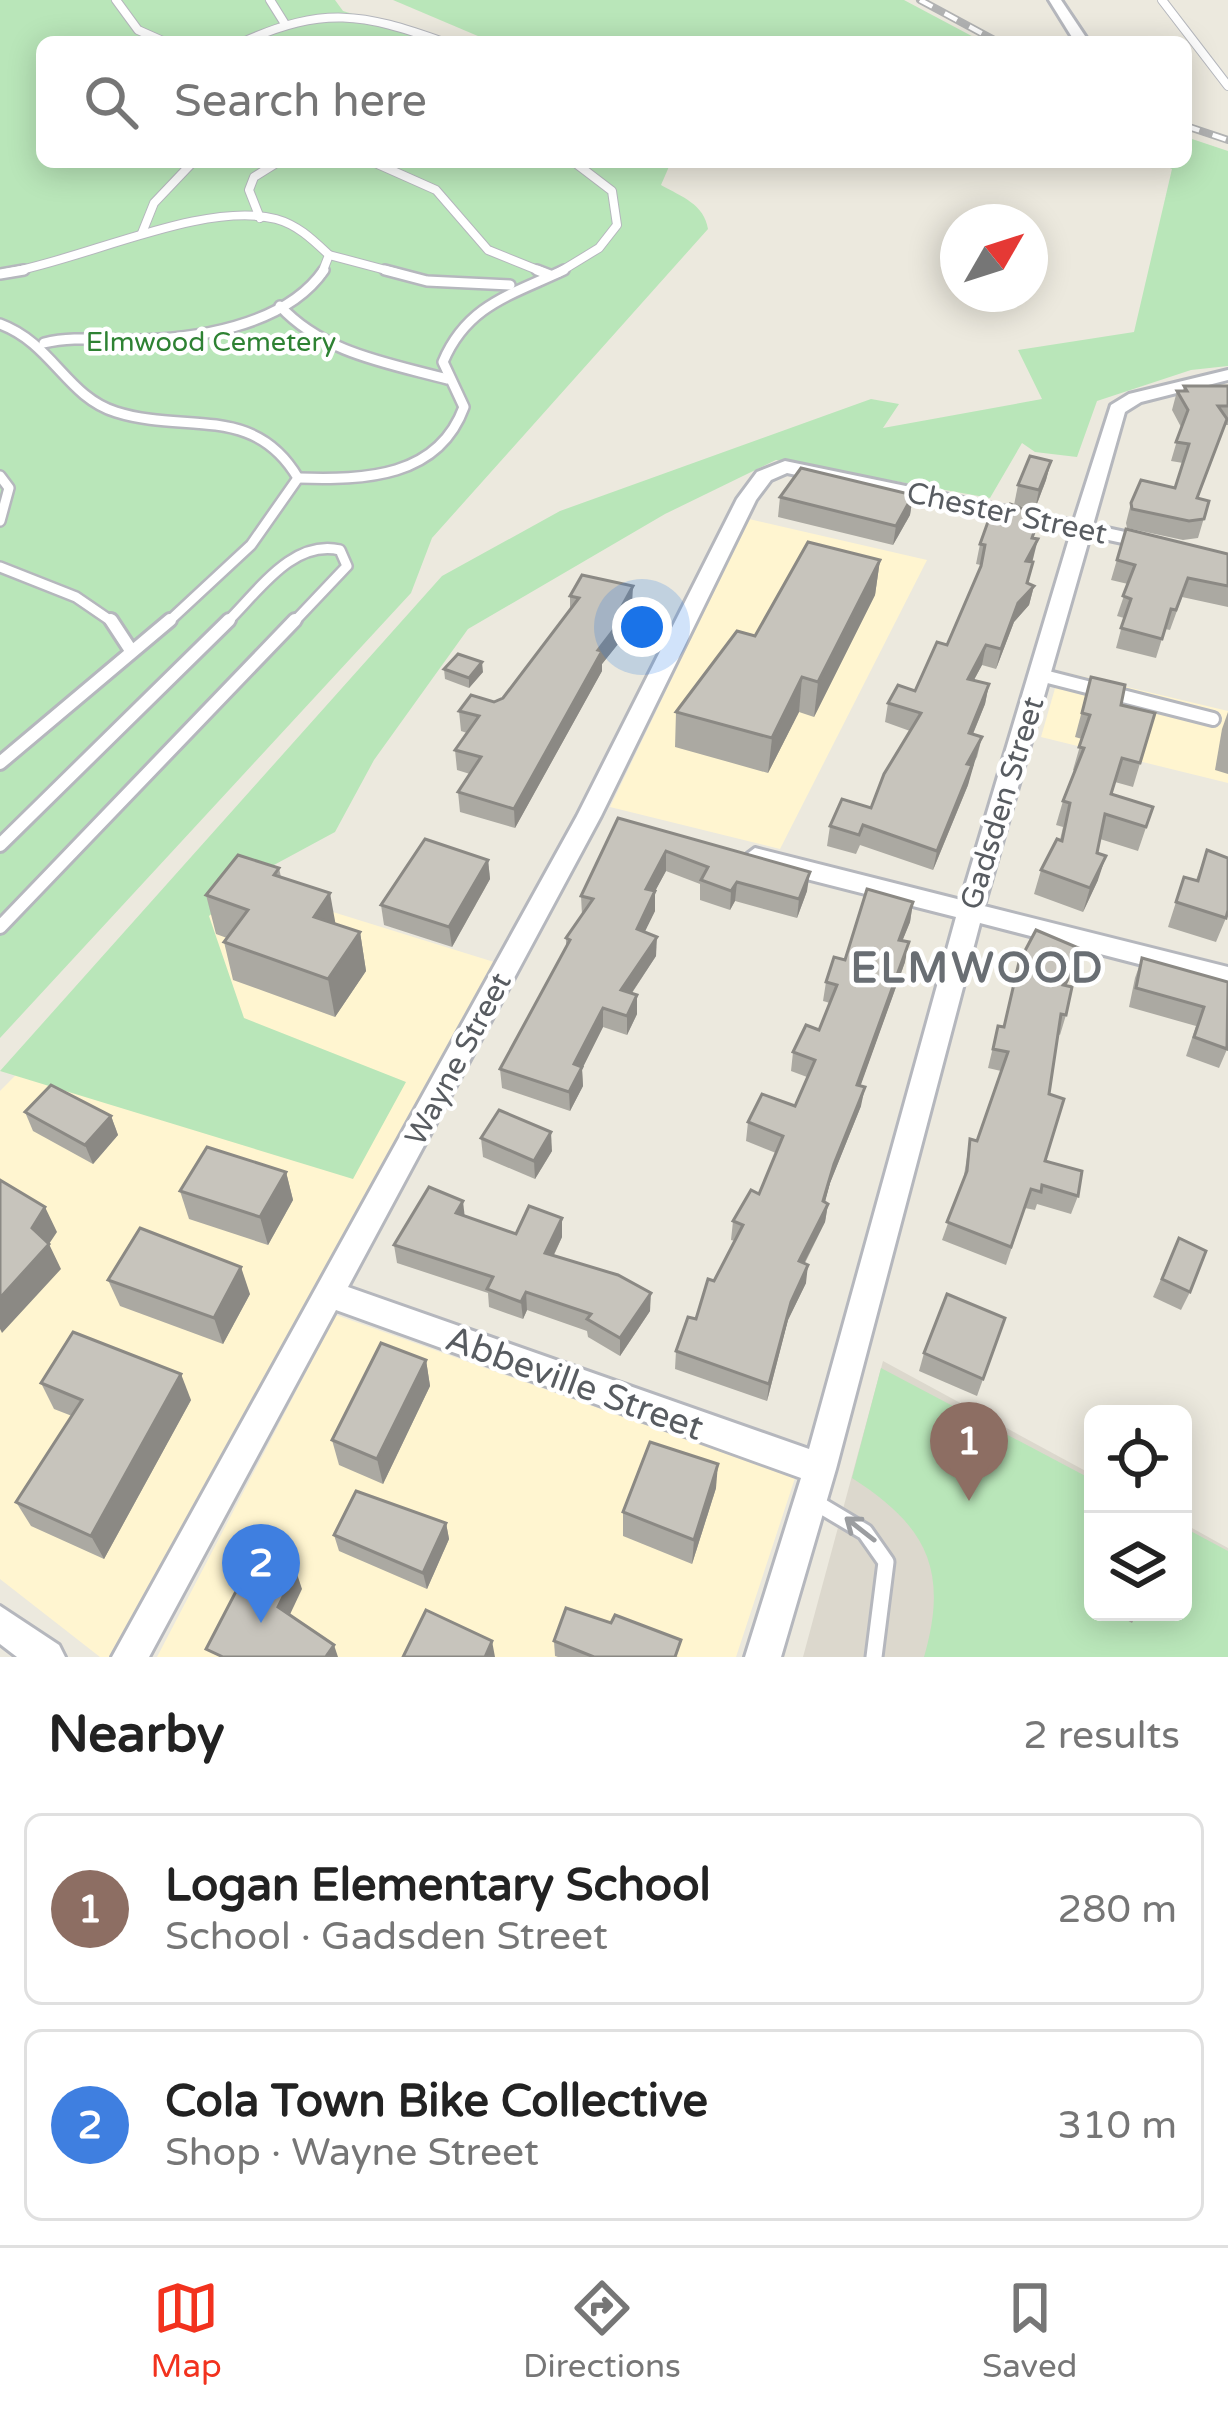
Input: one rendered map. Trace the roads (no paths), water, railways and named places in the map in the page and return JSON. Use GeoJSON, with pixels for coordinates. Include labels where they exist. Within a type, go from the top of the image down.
{"type":"FeatureCollection","features":[{"type":"Feature","properties":{"kind":"street"},"geometry":{"type":"LineString","coordinates":[[1055,0],[1078,36]]}},
{"type":"Feature","properties":{"kind":"street","name":"Gadsden Street"},"geometry":{"type":"LineString","coordinates":[[763,1657],[815,1485],[970,912],[1117,409],[1135,398],[1228,375]]}},
{"type":"Feature","properties":{"kind":"street","name":"Chester Street"},"geometry":{"type":"LineString","coordinates":[[785,467],[1185,551]]}},
{"type":"Feature","properties":{"kind":"street","name":"Wayne Street"},"geometry":{"type":"LineString","coordinates":[[130,1657],[590,816],[747,499],[764,476],[785,467]]}},
{"type":"Feature","properties":{"kind":"street"},"geometry":{"type":"LineString","coordinates":[[590,816],[621,824]]}},
{"type":"Feature","properties":{"kind":"street"},"geometry":{"type":"LineString","coordinates":[[734,852],[1228,977]]}},
{"type":"Feature","properties":{"kind":"street","name":"Abbeville Street"},"geometry":{"type":"LineString","coordinates":[[330,1294],[815,1485]]}},
{"type":"Feature","properties":{"kind":"street"},"geometry":{"type":"LineString","coordinates":[[0,1623],[47,1657]]}},
{"type":"Feature","properties":{"kind":"lane"},"geometry":{"type":"LineString","coordinates":[[116,0],[138,30],[152,36]]}},
{"type":"Feature","properties":{"kind":"lane"},"geometry":{"type":"LineString","coordinates":[[270,0],[285,24]]}},
{"type":"Feature","properties":{"kind":"lane"},"geometry":{"type":"LineString","coordinates":[[1162,0],[1190,36]]}},
{"type":"Feature","properties":{"kind":"lane"},"geometry":{"type":"LineString","coordinates":[[257,36],[285,24],[354,10],[426,36]]}},
{"type":"Feature","properties":{"kind":"lane"},"geometry":{"type":"LineString","coordinates":[[1192,39],[1228,86]]}},
{"type":"Feature","properties":{"kind":"lane"},"geometry":{"type":"LineString","coordinates":[[142,232],[154,203],[187,168]]}},
{"type":"Feature","properties":{"kind":"lane"},"geometry":{"type":"LineString","coordinates":[[260,218],[249,190],[254,176],[268,168]]}},
{"type":"Feature","properties":{"kind":"lane"},"geometry":{"type":"LineString","coordinates":[[386,168],[436,190],[488,250],[550,275]]}},
{"type":"Feature","properties":{"kind":"lane"},"geometry":{"type":"LineString","coordinates":[[298,478],[370,478],[428,457],[462,420],[464,406],[447,379],[443,362],[459,326],[483,304],[595,255],[617,225],[612,190],[582,168]]}},
{"type":"Feature","properties":{"kind":"lane"},"geometry":{"type":"LineString","coordinates":[[0,274],[79,259],[142,232],[198,220],[260,218],[309,233],[329,255],[427,281],[523,284]]}},
{"type":"Feature","properties":{"kind":"lane"},"geometry":{"type":"LineString","coordinates":[[44,343],[78,337],[135,340],[199,334],[280,306],[317,280],[329,255]]}},
{"type":"Feature","properties":{"kind":"lane"},"geometry":{"type":"LineString","coordinates":[[280,306],[290,320],[326,340],[447,379]]}},
{"type":"Feature","properties":{"kind":"lane"},"geometry":{"type":"LineString","coordinates":[[0,324],[44,343],[91,401],[169,424],[248,430],[288,458],[298,478]]}},
{"type":"Feature","properties":{"kind":"lane"},"geometry":{"type":"LineString","coordinates":[[0,476],[9,488],[0,521]]}},
{"type":"Feature","properties":{"kind":"lane"},"geometry":{"type":"LineString","coordinates":[[0,763],[271,527],[298,478]]}},
{"type":"Feature","properties":{"kind":"lane"},"geometry":{"type":"LineString","coordinates":[[0,845],[296,555],[319,545],[340,550],[347,566],[339,575],[0,927]]}},
{"type":"Feature","properties":{"kind":"lane"},"geometry":{"type":"LineString","coordinates":[[0,567],[106,612],[124,632],[130,649]]}},
{"type":"Feature","properties":{"kind":"lane"},"geometry":{"type":"LineString","coordinates":[[1040,675],[1214,719]]}},
{"type":"Feature","properties":{"kind":"lane"},"geometry":{"type":"LineString","coordinates":[[815,1485],[880,1545],[891,1567],[874,1657]]}},
{"type":"Feature","properties":{"kind":"railway"},"geometry":{"type":"LineString","coordinates":[[920,0],[987,36]]}},
{"type":"Feature","properties":{"kind":"railway"},"geometry":{"type":"LineString","coordinates":[[1192,128],[1228,140]]}},
{"type":"Feature","properties":{"kind":"place","name":"Logan Elementary School"},"geometry":{"type":"Point","coordinates":[969,1501]}},
{"type":"Feature","properties":{"kind":"place","name":"Cola Town Bike Collective"},"geometry":{"type":"Point","coordinates":[261,1623]}},
{"type":"Feature","properties":{"kind":"district","name":"ELMWOOD"},"geometry":{"type":"Point","coordinates":[978,967]}},
{"type":"Feature","properties":{"kind":"park label","name":"Elmwood Cemetery"},"geometry":{"type":"Point","coordinates":[211,342]}}]}
